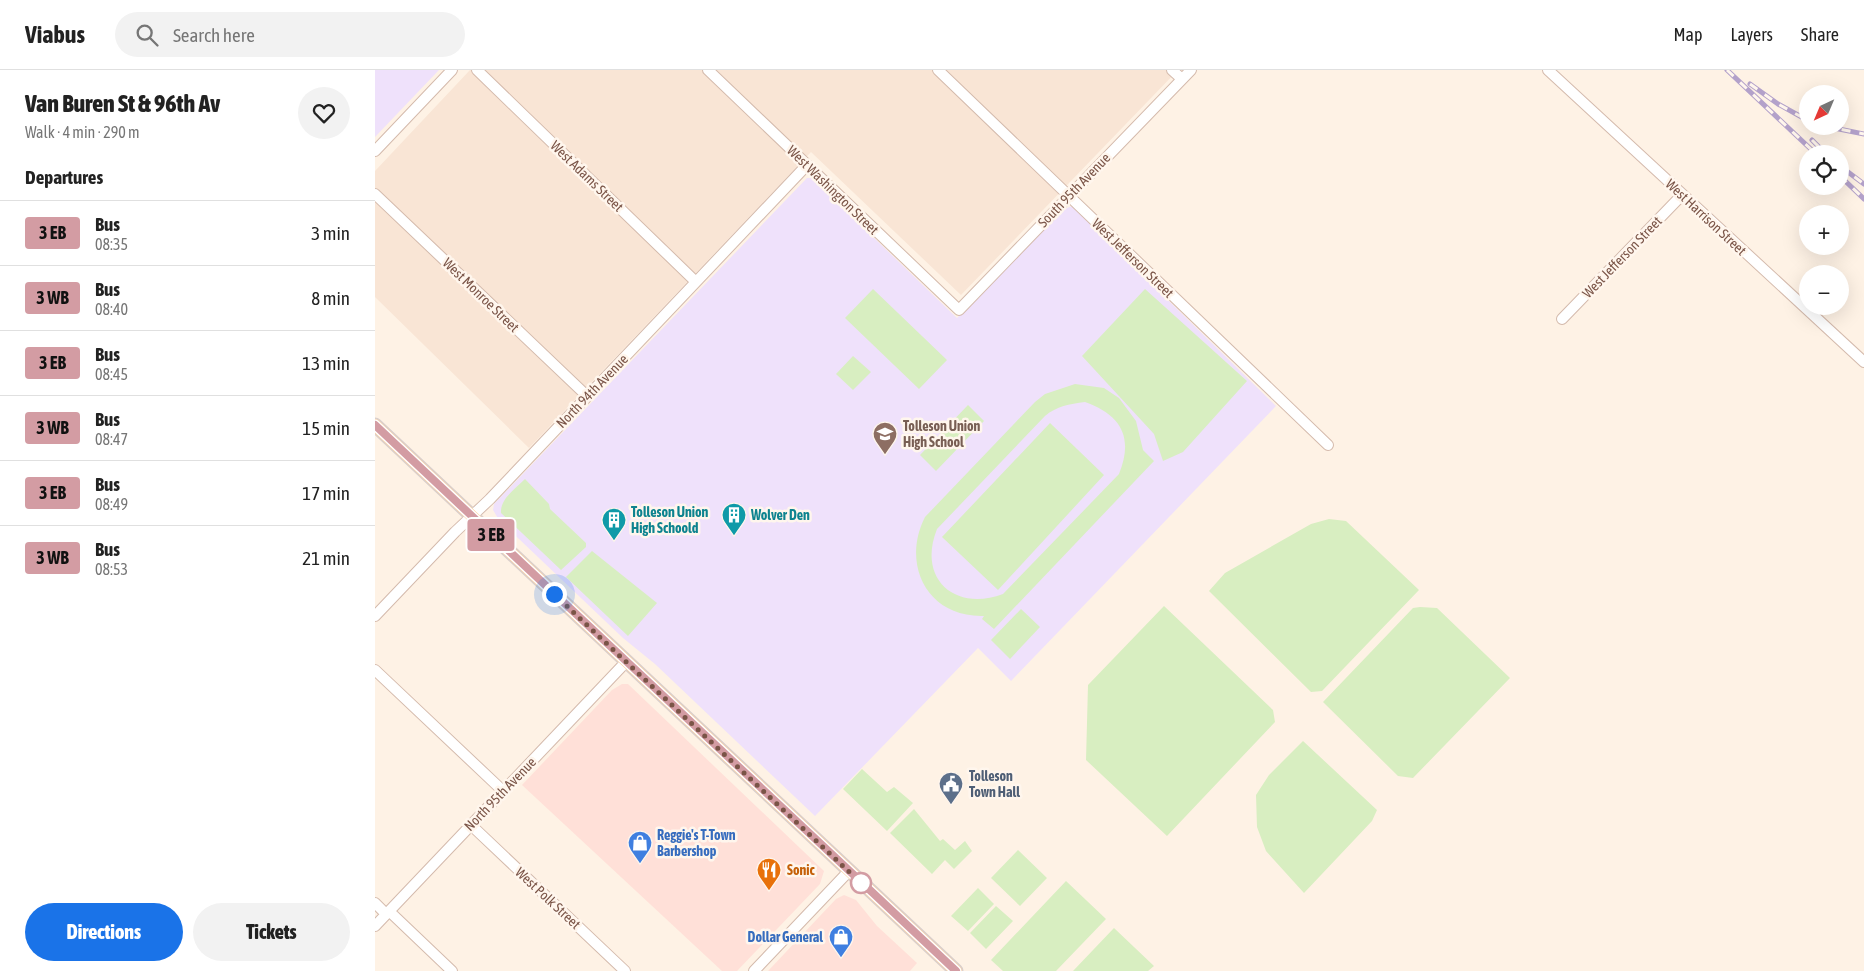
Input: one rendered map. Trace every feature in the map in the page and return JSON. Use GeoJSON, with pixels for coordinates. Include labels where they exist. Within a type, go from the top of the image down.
{"type":"FeatureCollection","features":[{"type":"Feature","properties":{"kind":"main road"},"geometry":{"type":"LineString","coordinates":[[375,425],[625,663],[956,971]]}},
{"type":"Feature","properties":{"kind":"street"},"geometry":{"type":"LineString","coordinates":[[375,151],[452,70]]}},
{"type":"Feature","properties":{"kind":"street","name":"West Adams Street"},"geometry":{"type":"LineString","coordinates":[[477,70],[696,282]]}},
{"type":"Feature","properties":{"kind":"street","name":"West Washington Street"},"geometry":{"type":"LineString","coordinates":[[708,70],[959,310]]}},
{"type":"Feature","properties":{"kind":"street","name":"West Jefferson Street"},"geometry":{"type":"LineString","coordinates":[[938,70],[1328,446]]}},
{"type":"Feature","properties":{"kind":"street"},"geometry":{"type":"LineString","coordinates":[[1172,70],[1182,80]]}},
{"type":"Feature","properties":{"kind":"street","name":"South 95th Avenue"},"geometry":{"type":"LineString","coordinates":[[959,310],[1191,70]]}},
{"type":"Feature","properties":{"kind":"street","name":"West Harrison Street"},"geometry":{"type":"LineString","coordinates":[[1548,70],[1864,362]]}},
{"type":"Feature","properties":{"kind":"street","name":"North 94th Avenue"},"geometry":{"type":"LineString","coordinates":[[375,616],[472,517],[807,165]]}},
{"type":"Feature","properties":{"kind":"street","name":"West Monroe Street"},"geometry":{"type":"LineString","coordinates":[[375,194],[587,396]]}},
{"type":"Feature","properties":{"kind":"street","name":"West Jefferson Street"},"geometry":{"type":"LineString","coordinates":[[1562,319],[1682,194]]}},
{"type":"Feature","properties":{"kind":"street","name":"North 95th Avenue"},"geometry":{"type":"LineString","coordinates":[[375,926],[625,663]]}},
{"type":"Feature","properties":{"kind":"street"},"geometry":{"type":"LineString","coordinates":[[375,670],[503,791]]}},
{"type":"Feature","properties":{"kind":"street","name":"West Polk Street"},"geometry":{"type":"LineString","coordinates":[[471,825],[625,971]]}},
{"type":"Feature","properties":{"kind":"street"},"geometry":{"type":"LineString","coordinates":[[754,971],[849,871]]}},
{"type":"Feature","properties":{"kind":"street"},"geometry":{"type":"LineString","coordinates":[[375,903],[388,912],[452,971]]}},
{"type":"Feature","properties":{"kind":"shaded area"},"geometry":{"type":"Polygon","coordinates":[[[375,70],[439,70],[375,137],[375,70]]]}},
{"type":"Feature","properties":{"kind":"shaded area"},"geometry":{"type":"Polygon","coordinates":[[[470,70],[1178,70],[961,295],[811,152],[529,448],[375,297],[375,171],[470,70]]]}},
{"type":"Feature","properties":{"kind":"shaded area","name":"Tolleson Union High School"},"geometry":{"type":"Polygon","coordinates":[[[807,178],[812,178],[957,318],[1062,210],[1072,206],[1276,406],[1011,681],[978,648],[815,816],[655,664],[623,638],[499,520],[493,510],[494,504],[807,178]]]}},
{"type":"Feature","properties":{"kind":"shaded area"},"geometry":{"type":"Polygon","coordinates":[[[622,684],[628,684],[824,871],[820,884],[737,971],[722,971],[522,785],[612,690],[622,684]]]}},
{"type":"Feature","properties":{"kind":"shaded area"},"geometry":{"type":"Polygon","coordinates":[[[844,895],[856,900],[877,926],[917,963],[910,971],[768,971],[836,899],[844,895]]]}},
{"type":"Feature","properties":{"kind":"green space"},"geometry":{"type":"Polygon","coordinates":[[[873,289],[947,360],[919,389],[845,318],[873,289]]]}},
{"type":"Feature","properties":{"kind":"green space"},"geometry":{"type":"Polygon","coordinates":[[[1145,289],[1247,381],[1183,452],[1163,461],[1154,434],[1082,356],[1145,289]]]}},
{"type":"Feature","properties":{"kind":"green space"},"geometry":{"type":"Polygon","coordinates":[[[853,356],[871,372],[853,390],[836,374],[853,356]]]}},
{"type":"Feature","properties":{"kind":"green space"},"geometry":{"type":"Polygon","coordinates":[[[1075,384],[1104,388],[1119,398],[1136,421],[1143,450],[1154,461],[994,629],[982,619],[984,616],[964,614],[947,608],[934,598],[924,585],[918,570],[916,553],[918,535],[925,517],[1035,402],[1045,394],[1075,384]],[[1085,402],[1064,406],[1045,416],[937,529],[932,547],[932,563],[936,576],[945,587],[956,595],[970,598],[986,598],[1003,594],[1119,474],[1125,449],[1124,438],[1116,421],[1097,407],[1085,402]]]}},
{"type":"Feature","properties":{"kind":"green space"},"geometry":{"type":"Polygon","coordinates":[[[968,405],[984,421],[936,471],[920,455],[968,405]]]}},
{"type":"Feature","properties":{"kind":"green space"},"geometry":{"type":"Polygon","coordinates":[[[1050,423],[1104,475],[998,590],[942,537],[1050,423]]]}},
{"type":"Feature","properties":{"kind":"green space"},"geometry":{"type":"Polygon","coordinates":[[[525,479],[549,504],[550,509],[586,543],[586,547],[561,570],[501,513],[503,503],[525,479]]]}},
{"type":"Feature","properties":{"kind":"green space"},"geometry":{"type":"Polygon","coordinates":[[[1329,519],[1346,521],[1419,590],[1322,691],[1311,692],[1209,591],[1225,573],[1311,524],[1329,519]]]}},
{"type":"Feature","properties":{"kind":"green space"},"geometry":{"type":"Polygon","coordinates":[[[592,551],[657,603],[628,636],[566,577],[592,551]]]}},
{"type":"Feature","properties":{"kind":"green space"},"geometry":{"type":"Polygon","coordinates":[[[1164,606],[1273,710],[1275,722],[1167,836],[1086,760],[1088,685],[1164,606]]]}},
{"type":"Feature","properties":{"kind":"green space"},"geometry":{"type":"Polygon","coordinates":[[[1413,608],[1437,608],[1510,678],[1413,778],[1398,776],[1323,702],[1413,608]]]}},
{"type":"Feature","properties":{"kind":"green space"},"geometry":{"type":"Polygon","coordinates":[[[1021,609],[1040,627],[1010,659],[991,640],[1021,609]]]}},
{"type":"Feature","properties":{"kind":"green space"},"geometry":{"type":"Polygon","coordinates":[[[1303,741],[1377,810],[1372,821],[1304,893],[1266,851],[1257,827],[1256,795],[1269,775],[1303,741]]]}},
{"type":"Feature","properties":{"kind":"green space"},"geometry":{"type":"Polygon","coordinates":[[[862,769],[887,792],[894,787],[913,803],[887,831],[843,789],[862,769]]]}},
{"type":"Feature","properties":{"kind":"green space"},"geometry":{"type":"Polygon","coordinates":[[[914,809],[940,841],[943,839],[955,850],[965,841],[972,851],[954,869],[945,860],[932,874],[890,833],[914,809]]]}},
{"type":"Feature","properties":{"kind":"green space"},"geometry":{"type":"Polygon","coordinates":[[[1018,850],[1047,878],[1020,906],[991,878],[1018,850]]]}},
{"type":"Feature","properties":{"kind":"green space"},"geometry":{"type":"Polygon","coordinates":[[[1066,881],[1106,919],[1056,971],[1003,971],[991,960],[1066,881]]]}},
{"type":"Feature","properties":{"kind":"green space"},"geometry":{"type":"Polygon","coordinates":[[[978,888],[994,904],[968,931],[951,916],[978,888]]]}},
{"type":"Feature","properties":{"kind":"green space"},"geometry":{"type":"Polygon","coordinates":[[[996,906],[1013,921],[986,949],[970,933],[996,906]]]}},
{"type":"Feature","properties":{"kind":"green space"},"geometry":{"type":"Polygon","coordinates":[[[1114,928],[1154,966],[1148,971],[1073,971],[1114,928]]]}},
{"type":"Feature","properties":{"kind":"railway"},"geometry":{"type":"LineString","coordinates":[[1727,70],[1806,145]]}},
{"type":"Feature","properties":{"kind":"railway"},"geometry":{"type":"LineString","coordinates":[[1750,84],[1778,104],[1799,116]]}},
{"type":"Feature","properties":{"kind":"railway"},"geometry":{"type":"LineString","coordinates":[[1849,131],[1864,134]]}},
{"type":"Feature","properties":{"kind":"railway"},"geometry":{"type":"LineString","coordinates":[[1812,140],[1817,145]]}},
{"type":"Feature","properties":{"kind":"railway"},"geometry":{"type":"LineString","coordinates":[[1849,173],[1864,184]]}},
{"type":"Feature","properties":{"kind":"railway"},"geometry":{"type":"LineString","coordinates":[[1849,185],[1864,199]]}},
{"type":"Feature","properties":{"kind":"bus line"},"geometry":{"type":"LineString","coordinates":[[375,425],[625,663],[673,704],[956,971]]}},
{"type":"Feature","properties":{"kind":"place","name":"Tolleson Union High School"},"geometry":{"type":"Point","coordinates":[885,455]}},
{"type":"Feature","properties":{"kind":"place","name":"Wolver Den"},"geometry":{"type":"Point","coordinates":[734,536]}},
{"type":"Feature","properties":{"kind":"place","name":"Tolleson Union High Schoold"},"geometry":{"type":"Point","coordinates":[614,541]}},
{"type":"Feature","properties":{"kind":"place","name":"Tolleson Town Hall"},"geometry":{"type":"Point","coordinates":[951,805]}},
{"type":"Feature","properties":{"kind":"place","name":"Reggie's T-Town Barbershop"},"geometry":{"type":"Point","coordinates":[640,864]}},
{"type":"Feature","properties":{"kind":"place","name":"Sonic"},"geometry":{"type":"Point","coordinates":[769,891]}},
{"type":"Feature","properties":{"kind":"place","name":"Dollar General"},"geometry":{"type":"Point","coordinates":[841,958]}},
{"type":"Feature","properties":{"kind":"route"},"geometry":{"type":"LineString","coordinates":[[554,594],[625,663],[673,704],[861,883]]}}]}
